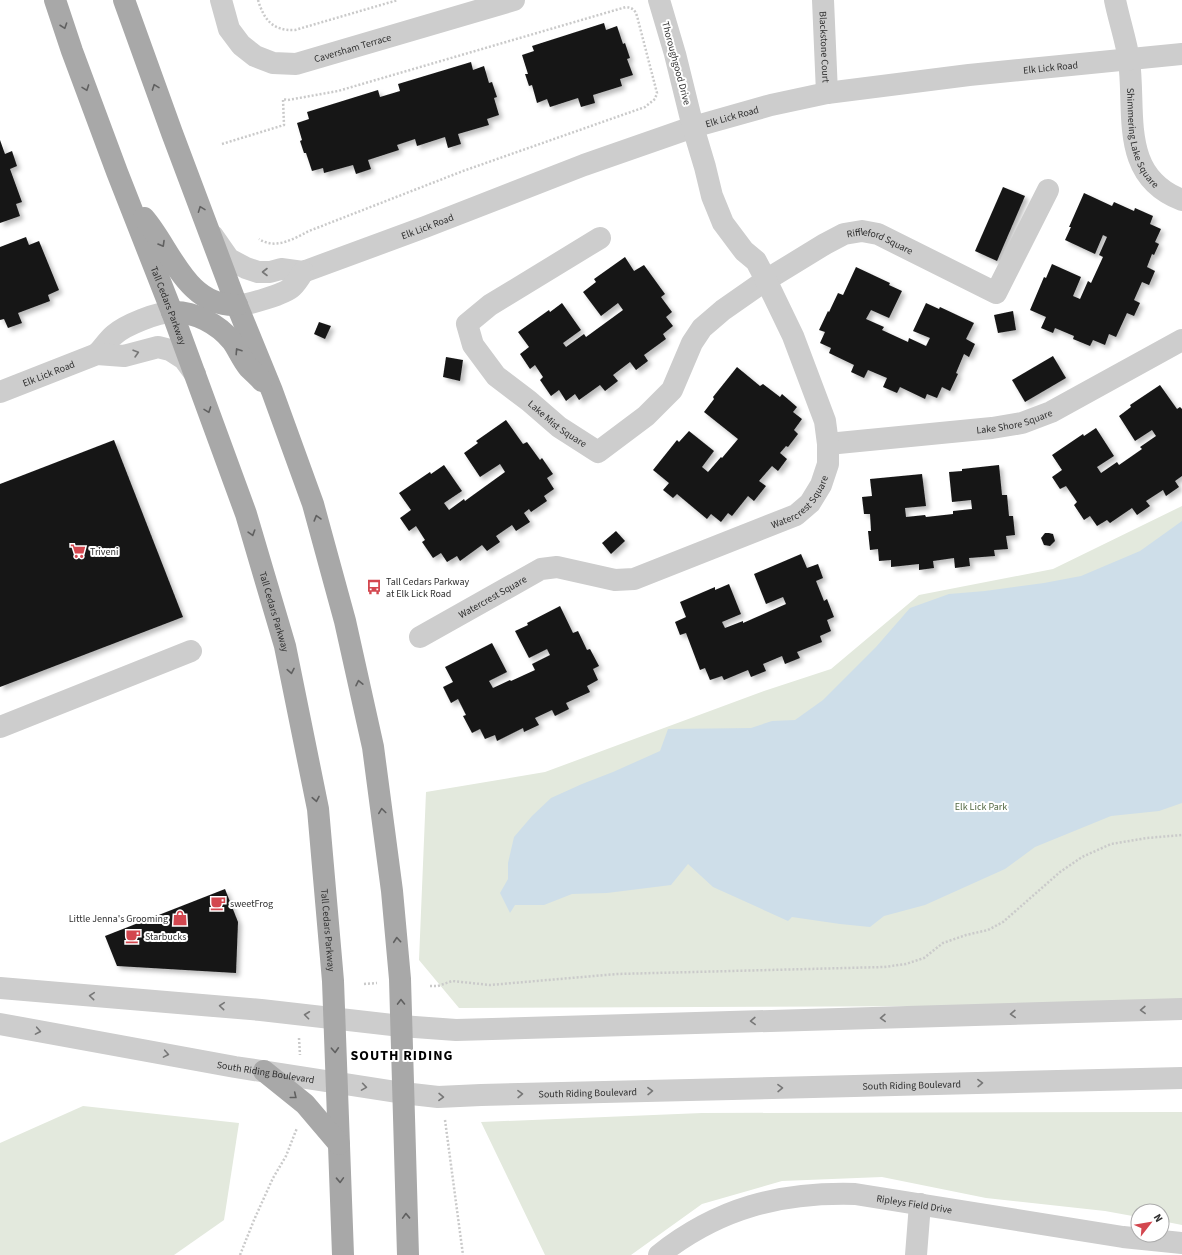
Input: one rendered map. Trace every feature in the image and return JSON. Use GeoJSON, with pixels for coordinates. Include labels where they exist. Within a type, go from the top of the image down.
{"type":"FeatureCollection","features":[{"type":"Feature","properties":{"kind":"main road","name":"Tall Cedars Parkway"},"geometry":{"type":"LineString","coordinates":[[55,0],[72,51],[172,312],[246,514],[285,646],[318,809],[330,935],[343,1255]]}},
{"type":"Feature","properties":{"kind":"main road"},"geometry":{"type":"LineString","coordinates":[[124,0],[237,305],[272,391],[315,511],[345,621],[373,747],[392,891],[400,979],[408,1255]]}},
{"type":"Feature","properties":{"kind":"main road"},"geometry":{"type":"LineString","coordinates":[[129,203],[149,224],[173,263],[193,287],[218,304],[228,306],[237,305]]}},
{"type":"Feature","properties":{"kind":"main road"},"geometry":{"type":"LineString","coordinates":[[172,312],[192,314],[224,332],[232,341],[248,367],[272,391]]}},
{"type":"Feature","properties":{"kind":"main road"},"geometry":{"type":"LineString","coordinates":[[264,1072],[305,1104],[339,1144]]}},
{"type":"Feature","properties":{"kind":"street","name":"Caversham Terrace"},"geometry":{"type":"LineString","coordinates":[[221,0],[229,29],[241,45],[255,56],[273,63],[296,64],[514,0]]}},
{"type":"Feature","properties":{"kind":"street","name":"Thoroughgood Drive"},"geometry":{"type":"LineString","coordinates":[[659,0],[676,54],[693,127]]}},
{"type":"Feature","properties":{"kind":"street","name":"Blackstone Court"},"geometry":{"type":"LineString","coordinates":[[823,0],[827,93]]}},
{"type":"Feature","properties":{"kind":"street","name":"Shimmering Lake Square"},"geometry":{"type":"LineString","coordinates":[[1115,0],[1129,59],[1133,136],[1137,156],[1141,166],[1148,176],[1170,195],[1182,200]]}},
{"type":"Feature","properties":{"kind":"street","name":"Elk Lick Road"},"geometry":{"type":"LineString","coordinates":[[209,230],[219,247],[229,259],[246,268],[258,272],[270,272],[281,269],[303,272],[425,227],[584,165],[693,127],[771,105],[827,93],[969,75],[1182,54]]}},
{"type":"Feature","properties":{"kind":"street","name":"Watercrest Square"},"geometry":{"type":"LineString","coordinates":[[420,636],[541,570],[557,566],[615,580],[634,579],[796,515],[810,503],[821,485],[828,464],[828,444],[825,421],[792,336],[766,280],[756,261],[744,251],[723,223],[712,196],[693,127]]}},
{"type":"Feature","properties":{"kind":"street","name":"Riffleford Square"},"geometry":{"type":"LineString","coordinates":[[766,280],[838,237],[844,234],[862,231],[878,234],[996,293],[1048,190]]}},
{"type":"Feature","properties":{"kind":"street","name":"Lake Mist Square"},"geometry":{"type":"LineString","coordinates":[[600,238],[490,305],[467,324],[473,345],[496,376],[529,401],[559,427],[598,452],[646,416],[672,390],[692,343],[702,328],[723,310],[766,280]]}},
{"type":"Feature","properties":{"kind":"street"},"geometry":{"type":"LineString","coordinates":[[237,305],[246,305],[257,302],[291,288],[303,272]]}},
{"type":"Feature","properties":{"kind":"street","name":"Elk Lick Road"},"geometry":{"type":"LineString","coordinates":[[97,354],[115,334],[131,325],[150,317],[172,312]]}},
{"type":"Feature","properties":{"kind":"street","name":"Lake Shore Square"},"geometry":{"type":"LineString","coordinates":[[828,444],[1022,424],[1051,412],[1182,340]]}},
{"type":"Feature","properties":{"kind":"street","name":"Elk Lick Road"},"geometry":{"type":"LineString","coordinates":[[0,392],[97,354],[124,356],[158,347],[170,350],[184,359],[195,374]]}},
{"type":"Feature","properties":{"kind":"street"},"geometry":{"type":"LineString","coordinates":[[0,727],[191,651]]}},
{"type":"Feature","properties":{"kind":"street"},"geometry":{"type":"LineString","coordinates":[[0,988],[261,1010],[401,1026],[456,1030],[1182,1009]]}},
{"type":"Feature","properties":{"kind":"street","name":"South Riding Boulevard"},"geometry":{"type":"LineString","coordinates":[[0,1024],[264,1072],[438,1097],[1182,1078]]}},
{"type":"Feature","properties":{"kind":"street","name":"Ripleys Field Drive"},"geometry":{"type":"LineString","coordinates":[[659,1255],[694,1231],[721,1217],[748,1207],[777,1199],[801,1195],[840,1194],[855,1194],[1123,1237],[1182,1243]]}},
{"type":"Feature","properties":{"kind":"street"},"geometry":{"type":"LineString","coordinates":[[916,1255],[920,1204]]}},
{"type":"Feature","properties":{"kind":"path"},"geometry":{"type":"LineString","coordinates":[[258,0],[266,20],[285,30],[295,30],[398,0]]}},
{"type":"Feature","properties":{"kind":"path"},"geometry":{"type":"LineString","coordinates":[[222,144],[284,125],[283,99],[288,100],[338,91],[626,7],[635,11],[637,16],[657,93],[655,99],[645,108],[463,171],[309,231],[286,243],[265,243],[258,239]]}},
{"type":"Feature","properties":{"kind":"path"},"geometry":{"type":"LineString","coordinates":[[430,986],[438,986],[452,981],[490,985],[617,974],[884,967],[906,964],[924,958],[943,943],[966,935],[988,930],[1003,922],[1060,872],[1082,857],[1111,844],[1146,838],[1182,835]]}},
{"type":"Feature","properties":{"kind":"path"},"geometry":{"type":"LineString","coordinates":[[364,984],[378,983]]}},
{"type":"Feature","properties":{"kind":"path"},"geometry":{"type":"LineString","coordinates":[[299,1035],[300,1056]]}},
{"type":"Feature","properties":{"kind":"path"},"geometry":{"type":"LineString","coordinates":[[445,1120],[463,1255]]}},
{"type":"Feature","properties":{"kind":"path"},"geometry":{"type":"LineString","coordinates":[[240,1255],[273,1178],[286,1156],[298,1127]]}},
{"type":"Feature","properties":{"kind":"green space","name":"Elk Lick Park"},"geometry":{"type":"Polygon","coordinates":[[[1182,506],[1182,1005],[459,1008],[419,960],[426,792],[545,772],[764,691],[831,669],[919,595],[1053,569],[1182,506]]]}},
{"type":"Feature","properties":{"kind":"green space"},"geometry":{"type":"Polygon","coordinates":[[[83,1106],[239,1123],[224,1220],[174,1255],[0,1255],[0,1143],[83,1106]]]}},
{"type":"Feature","properties":{"kind":"green space"},"geometry":{"type":"Polygon","coordinates":[[[1182,1112],[1182,1225],[1170,1223],[1170,1203],[1130,1203],[1130,1216],[1105,1211],[986,1198],[882,1177],[782,1181],[702,1204],[631,1255],[545,1255],[481,1122],[702,1113],[1182,1112]]]}},
{"type":"Feature","properties":{"kind":"shaded area"},"geometry":{"type":"Polygon","coordinates":[[[1182,521],[1182,803],[1159,811],[1111,816],[1035,847],[1005,869],[925,905],[884,916],[870,927],[792,917],[788,921],[713,887],[688,864],[671,885],[607,893],[572,894],[544,905],[515,905],[510,913],[500,893],[508,879],[508,863],[514,837],[532,816],[551,798],[660,751],[668,729],[751,728],[772,721],[795,720],[823,700],[876,647],[910,608],[949,594],[1044,583],[1081,576],[1140,551],[1182,521]]]}},
{"type":"Feature","properties":{"kind":"building"},"geometry":{"type":"Polygon","coordinates":[[[604,23],[606,30],[617,26],[623,44],[625,43],[630,58],[627,59],[633,75],[620,79],[622,86],[593,95],[595,103],[581,107],[578,98],[550,107],[547,99],[537,103],[532,85],[529,86],[525,74],[528,74],[522,55],[534,51],[532,46],[604,23]]]}},
{"type":"Feature","properties":{"kind":"building"},"geometry":{"type":"Polygon","coordinates":[[[471,62],[473,70],[484,66],[489,83],[492,82],[497,97],[494,98],[499,115],[487,119],[489,125],[458,134],[461,144],[448,148],[445,137],[417,146],[415,139],[397,145],[399,150],[368,160],[371,169],[356,174],[353,165],[324,173],[323,168],[312,171],[300,141],[302,140],[297,123],[309,119],[307,112],[378,90],[380,97],[400,91],[398,84],[471,62]]]}},
{"type":"Feature","properties":{"kind":"building"},"geometry":{"type":"Polygon","coordinates":[[[0,140],[5,154],[12,151],[17,166],[10,169],[22,202],[16,204],[20,216],[0,223],[0,140]]]}},
{"type":"Feature","properties":{"kind":"building"},"geometry":{"type":"Polygon","coordinates":[[[1003,187],[1025,196],[997,261],[975,251],[1003,187]]]}},
{"type":"Feature","properties":{"kind":"building"},"geometry":{"type":"Polygon","coordinates":[[[1084,193],[1112,206],[1114,202],[1134,211],[1135,208],[1153,216],[1150,224],[1161,229],[1155,242],[1159,244],[1154,255],[1152,254],[1147,267],[1155,271],[1149,285],[1142,282],[1134,300],[1140,303],[1134,316],[1127,313],[1116,337],[1109,334],[1105,345],[1093,340],[1090,346],[1073,339],[1074,336],[1055,328],[1053,333],[1041,328],[1046,317],[1030,310],[1044,277],[1046,278],[1052,264],[1081,277],[1073,296],[1080,299],[1088,281],[1091,283],[1103,257],[1099,255],[1107,237],[1103,235],[1095,254],[1065,240],[1084,193]]]}},
{"type":"Feature","properties":{"kind":"building"},"geometry":{"type":"Polygon","coordinates":[[[26,237],[29,245],[39,241],[59,290],[48,295],[50,301],[18,313],[22,323],[8,328],[4,319],[0,320],[0,247],[26,237]]]}},
{"type":"Feature","properties":{"kind":"building"},"geometry":{"type":"Polygon","coordinates":[[[625,257],[634,271],[644,265],[665,294],[661,297],[672,312],[666,317],[673,326],[663,334],[666,339],[644,355],[648,361],[636,370],[630,362],[613,375],[618,381],[605,391],[600,385],[579,400],[575,394],[566,401],[559,390],[551,396],[540,380],[543,377],[535,365],[530,369],[520,354],[529,347],[518,332],[549,310],[550,312],[562,303],[581,330],[563,343],[566,347],[584,334],[586,337],[623,310],[618,303],[601,316],[583,292],[596,282],[594,279],[625,257]]]}},
{"type":"Feature","properties":{"kind":"building"},"geometry":{"type":"Polygon","coordinates":[[[856,267],[890,283],[889,285],[902,291],[889,318],[871,310],[866,319],[884,327],[882,330],[908,342],[909,338],[926,346],[930,338],[913,331],[926,303],[939,309],[940,307],[974,323],[966,339],[975,344],[969,357],[964,354],[956,373],[958,374],[950,391],[942,387],[937,398],[927,394],[925,399],[900,387],[897,393],[883,387],[887,378],[868,370],[864,378],[851,372],[854,365],[829,353],[831,348],[820,343],[825,332],[819,330],[828,311],[829,312],[838,293],[843,295],[856,267]]]}},
{"type":"Feature","properties":{"kind":"building"},"geometry":{"type":"Polygon","coordinates":[[[1013,311],[1016,330],[998,333],[994,315],[1013,311]]]}},
{"type":"Feature","properties":{"kind":"building"},"geometry":{"type":"Polygon","coordinates":[[[319,322],[331,326],[325,339],[314,334],[319,322]]]}},
{"type":"Feature","properties":{"kind":"building"},"geometry":{"type":"Polygon","coordinates":[[[1053,356],[1066,378],[1025,402],[1012,380],[1053,356]]]}},
{"type":"Feature","properties":{"kind":"building"},"geometry":{"type":"Polygon","coordinates":[[[446,357],[463,360],[460,381],[443,377],[446,357]]]}},
{"type":"Feature","properties":{"kind":"building"},"geometry":{"type":"Polygon","coordinates":[[[737,367],[760,386],[763,384],[780,397],[782,394],[797,407],[793,412],[802,419],[794,430],[798,434],[788,447],[786,446],[780,453],[787,459],[778,471],[772,466],[759,481],[766,486],[754,501],[748,496],[732,516],[728,513],[721,522],[711,514],[707,519],[677,494],[673,498],[663,490],[669,483],[653,470],[677,440],[679,442],[689,431],[714,451],[702,467],[708,472],[738,439],[704,412],[714,399],[713,397],[737,367]]]}},
{"type":"Feature","properties":{"kind":"building"},"geometry":{"type":"Polygon","coordinates":[[[1160,385],[1177,409],[1180,407],[1182,409],[1182,476],[1175,481],[1179,487],[1166,496],[1163,490],[1146,501],[1150,506],[1137,515],[1132,508],[1110,523],[1107,520],[1097,526],[1090,516],[1084,520],[1074,505],[1077,502],[1066,486],[1060,489],[1052,477],[1062,470],[1052,455],[1083,434],[1084,436],[1096,428],[1114,456],[1097,467],[1101,473],[1117,462],[1119,465],[1142,449],[1140,447],[1156,436],[1152,430],[1135,441],[1119,416],[1131,407],[1130,405],[1160,385]]]}},
{"type":"Feature","properties":{"kind":"building"},"geometry":{"type":"Polygon","coordinates":[[[506,420],[523,444],[527,442],[540,460],[542,458],[553,474],[547,478],[554,489],[544,496],[547,501],[531,512],[529,509],[524,513],[530,522],[516,531],[512,525],[496,536],[500,542],[487,551],[482,545],[460,561],[457,556],[447,562],[441,553],[433,558],[422,542],[425,540],[416,526],[409,531],[400,518],[411,510],[399,493],[430,472],[431,474],[444,465],[462,491],[444,503],[449,510],[464,499],[465,501],[505,472],[500,464],[480,477],[464,453],[478,443],[476,441],[506,420]]]}},
{"type":"Feature","properties":{"kind":"building","name":"Triveni"},"geometry":{"type":"Polygon","coordinates":[[[114,440],[183,617],[0,687],[0,484],[114,440]]]}},
{"type":"Feature","properties":{"kind":"building"},"geometry":{"type":"Polygon","coordinates":[[[999,465],[1002,495],[1007,495],[1009,516],[1013,516],[1015,535],[1006,536],[1008,549],[994,550],[995,556],[969,558],[970,566],[955,568],[954,558],[933,561],[934,568],[919,570],[919,564],[891,567],[891,560],[879,561],[878,549],[870,550],[868,531],[871,531],[870,514],[864,514],[862,497],[872,496],[870,479],[922,474],[926,506],[905,508],[906,517],[925,515],[926,517],[953,514],[953,511],[972,509],[971,500],[952,502],[949,472],[999,465]]]}},
{"type":"Feature","properties":{"kind":"building"},"geometry":{"type":"Polygon","coordinates":[[[616,531],[625,541],[611,554],[602,543],[616,531]]]}},
{"type":"Feature","properties":{"kind":"building"},"geometry":{"type":"Polygon","coordinates":[[[1045,533],[1053,534],[1055,541],[1050,546],[1044,545],[1041,538],[1045,533]]]}},
{"type":"Feature","properties":{"kind":"building"},"geometry":{"type":"Polygon","coordinates":[[[801,554],[807,568],[818,564],[823,578],[816,581],[824,601],[827,599],[834,617],[827,620],[831,631],[820,636],[822,642],[797,652],[800,658],[785,664],[782,656],[763,664],[766,671],[751,677],[748,670],[724,680],[722,676],[710,680],[705,668],[700,670],[686,633],[680,635],[675,622],[686,617],[680,602],[715,587],[715,590],[729,584],[741,614],[722,622],[725,628],[743,621],[743,623],[786,604],[783,597],[766,604],[754,574],[801,554]]]}},
{"type":"Feature","properties":{"kind":"building"},"geometry":{"type":"Polygon","coordinates":[[[560,606],[573,633],[578,631],[587,650],[590,649],[599,666],[593,669],[598,680],[587,686],[590,692],[566,703],[569,709],[555,716],[552,710],[535,718],[539,725],[524,732],[523,728],[497,741],[495,735],[485,739],[480,729],[472,733],[463,716],[466,715],[458,699],[451,703],[443,687],[453,682],[445,667],[492,643],[507,672],[489,681],[493,688],[535,670],[532,664],[550,655],[547,649],[529,658],[515,631],[560,606]]]}},
{"type":"Feature","properties":{"kind":"building"},"geometry":{"type":"Polygon","coordinates":[[[225,889],[238,922],[236,973],[117,966],[105,936],[225,889]]]}},
{"type":"Feature","properties":{"kind":"place","name":"Triveni"},"geometry":{"type":"Point","coordinates":[78,551]}},
{"type":"Feature","properties":{"kind":"place","name":"Tall Cedars Parkway at Elk Lick Road"},"geometry":{"type":"Point","coordinates":[374,587]}},
{"type":"Feature","properties":{"kind":"place","name":"sweetFrog"},"geometry":{"type":"Point","coordinates":[218,903]}},
{"type":"Feature","properties":{"kind":"place","name":"Little Jenna's Grooming"},"geometry":{"type":"Point","coordinates":[180,918]}},
{"type":"Feature","properties":{"kind":"place","name":"Starbucks"},"geometry":{"type":"Point","coordinates":[133,936]}},
{"type":"Feature","properties":{"kind":"district","name":"SOUTH RIDING"},"geometry":{"type":"Point","coordinates":[402,1055]}}]}
